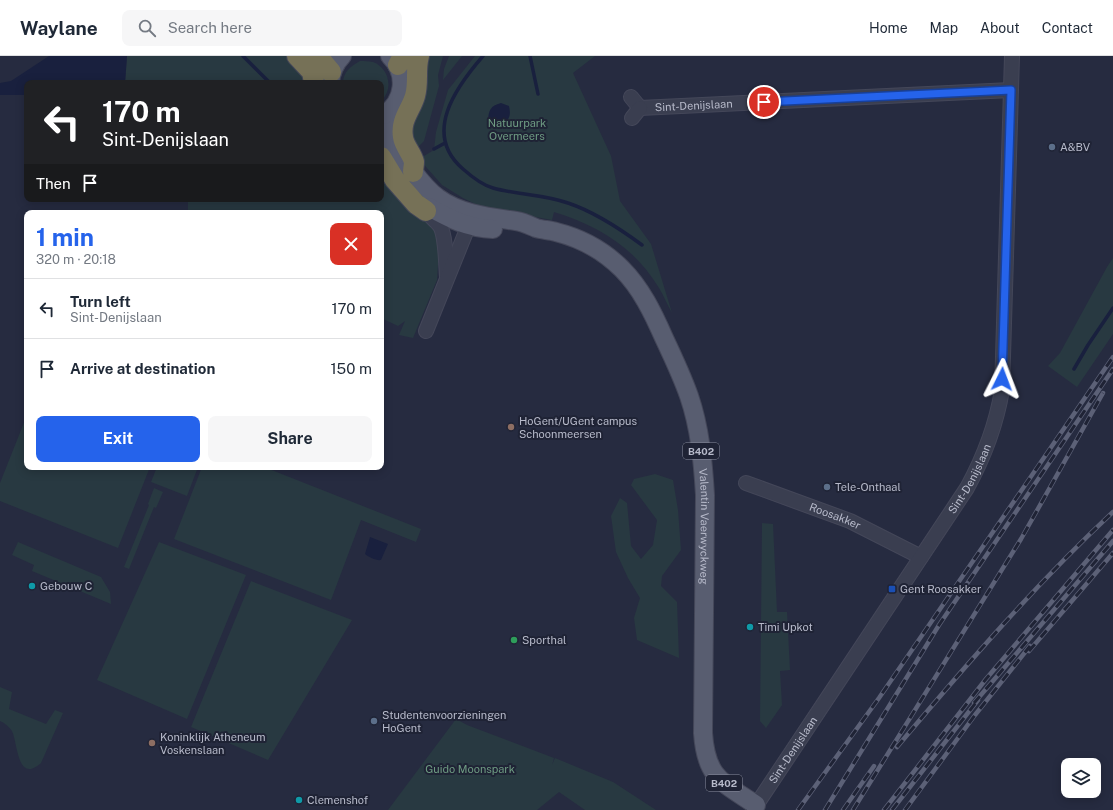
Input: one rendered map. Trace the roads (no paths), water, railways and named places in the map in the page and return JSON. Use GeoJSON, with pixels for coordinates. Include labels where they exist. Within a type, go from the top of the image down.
{"type":"FeatureCollection","features":[{"type":"Feature","properties":{"kind":"highway"},"geometry":{"type":"LineString","coordinates":[[298,56],[312,72],[313,80]]}},
{"type":"Feature","properties":{"kind":"highway"},"geometry":{"type":"LineString","coordinates":[[315,56],[321,60],[330,78]]}},
{"type":"Feature","properties":{"kind":"highway"},"geometry":{"type":"LineString","coordinates":[[413,172],[414,162],[404,141],[402,123],[415,98],[418,85],[416,75],[418,56]]}},
{"type":"Feature","properties":{"kind":"highway"},"geometry":{"type":"LineString","coordinates":[[384,162],[395,180],[412,199],[424,208]]}},
{"type":"Feature","properties":{"kind":"main road"},"geometry":{"type":"LineString","coordinates":[[330,78],[336,63],[342,56]]}},
{"type":"Feature","properties":{"kind":"main road","name":"B402"},"geometry":{"type":"LineString","coordinates":[[387,112],[399,99],[402,87],[402,76],[397,59]]}},
{"type":"Feature","properties":{"kind":"main road","name":"Valentin Vaerwyckweg"},"geometry":{"type":"LineString","coordinates":[[387,112],[391,130],[403,156],[413,172],[427,189],[471,220]]}},
{"type":"Feature","properties":{"kind":"main road","name":"Valentin Vaerwyckweg"},"geometry":{"type":"LineString","coordinates":[[384,146],[398,175],[424,208],[455,221],[471,220],[525,223],[535,228],[556,232],[575,238],[608,257],[621,268],[632,280],[648,303],[681,376],[689,398],[698,433],[703,463],[705,495],[704,750],[708,764],[714,774],[757,808]]}},
{"type":"Feature","properties":{"kind":"street","name":"Sint-Denijslaan"},"geometry":{"type":"LineString","coordinates":[[757,808],[967,488],[980,466],[992,436],[1002,390],[1012,56]]}},
{"type":"Feature","properties":{"kind":"street","name":"Sint-Denijslaan"},"geometry":{"type":"LineString","coordinates":[[631,97],[636,113],[1011,90]]}},
{"type":"Feature","properties":{"kind":"street","name":"Valentin Vaerwyckweg"},"geometry":{"type":"LineString","coordinates":[[424,208],[441,227],[447,280]]}},
{"type":"Feature","properties":{"kind":"street","name":"Valentin Vaerwyckweg"},"geometry":{"type":"LineString","coordinates":[[426,331],[471,220]]}},
{"type":"Feature","properties":{"kind":"street","name":"Roosakker"},"geometry":{"type":"LineString","coordinates":[[746,483],[850,521],[921,557]]}},
{"type":"Feature","properties":{"kind":"water"},"geometry":{"type":"Polygon","coordinates":[[[49,56],[127,56],[125,80],[24,80],[24,95],[0,95],[0,83],[11,81],[49,56]]]}},
{"type":"Feature","properties":{"kind":"water"},"geometry":{"type":"Polygon","coordinates":[[[501,103],[509,106],[509,117],[502,126],[495,126],[488,120],[489,114],[492,107],[501,103]]]}},
{"type":"Feature","properties":{"kind":"water"},"geometry":{"type":"Polygon","coordinates":[[[370,537],[388,544],[381,560],[377,560],[365,554],[370,537]]]}},
{"type":"Feature","properties":{"kind":"waterway"},"geometry":{"type":"LineString","coordinates":[[243,56],[267,80]]}},
{"type":"Feature","properties":{"kind":"waterway"},"geometry":{"type":"LineString","coordinates":[[483,56],[454,96],[448,111],[444,126],[445,141],[451,155],[466,172],[485,185],[502,190],[559,200],[578,207],[606,221],[642,245]]}},
{"type":"Feature","properties":{"kind":"waterway"},"geometry":{"type":"LineString","coordinates":[[530,56],[538,94]]}},
{"type":"Feature","properties":{"kind":"waterway"},"geometry":{"type":"LineString","coordinates":[[434,149],[445,143]]}},
{"type":"Feature","properties":{"kind":"waterway"},"geometry":{"type":"LineString","coordinates":[[1074,369],[1113,308]]}},
{"type":"Feature","properties":{"kind":"railway"},"geometry":{"type":"LineString","coordinates":[[798,810],[879,698],[1113,357]]}},
{"type":"Feature","properties":{"kind":"railway"},"geometry":{"type":"LineString","coordinates":[[825,810],[939,625],[1113,369]]}},
{"type":"Feature","properties":{"kind":"railway"},"geometry":{"type":"LineString","coordinates":[[853,810],[1021,539],[1103,393]]}},
{"type":"Feature","properties":{"kind":"railway"},"geometry":{"type":"LineString","coordinates":[[897,747],[1002,626],[1056,568],[1113,512]]}},
{"type":"Feature","properties":{"kind":"railway"},"geometry":{"type":"LineString","coordinates":[[884,810],[986,679],[1113,530]]}},
{"type":"Feature","properties":{"kind":"railway"},"geometry":{"type":"LineString","coordinates":[[974,703],[1113,541]]}},
{"type":"Feature","properties":{"kind":"railway"},"geometry":{"type":"LineString","coordinates":[[1029,651],[1113,553]]}},
{"type":"Feature","properties":{"kind":"railway"},"geometry":{"type":"LineString","coordinates":[[905,810],[975,715],[1030,646]]}},
{"type":"Feature","properties":{"kind":"railway"},"geometry":{"type":"LineString","coordinates":[[892,810],[978,700]]}},
{"type":"Feature","properties":{"kind":"railway"},"geometry":{"type":"LineString","coordinates":[[843,810],[874,766]]}},
{"type":"Feature","properties":{"kind":"place","name":"A&BV"},"geometry":{"type":"Point","coordinates":[1052,147]}},
{"type":"Feature","properties":{"kind":"place","name":"HoGent/UGent campus Schoonmeersen"},"geometry":{"type":"Point","coordinates":[511,427]}},
{"type":"Feature","properties":{"kind":"place","name":"Tele-Onthaal"},"geometry":{"type":"Point","coordinates":[827,487]}},
{"type":"Feature","properties":{"kind":"place","name":"Gebouw C"},"geometry":{"type":"Point","coordinates":[32,586]}},
{"type":"Feature","properties":{"kind":"place","name":"Gent Roosakker"},"geometry":{"type":"Point","coordinates":[892,589]}},
{"type":"Feature","properties":{"kind":"place","name":"Timi Upkot"},"geometry":{"type":"Point","coordinates":[750,627]}},
{"type":"Feature","properties":{"kind":"place","name":"Sporthal"},"geometry":{"type":"Point","coordinates":[514,640]}},
{"type":"Feature","properties":{"kind":"place","name":"Studentenvoorzieningen HoGent"},"geometry":{"type":"Point","coordinates":[374,721]}},
{"type":"Feature","properties":{"kind":"place","name":"Koninklijk Atheneum Voskenslaan"},"geometry":{"type":"Point","coordinates":[152,743]}},
{"type":"Feature","properties":{"kind":"place","name":"Clemenshof"},"geometry":{"type":"Point","coordinates":[299,800]}},
{"type":"Feature","properties":{"kind":"park label","name":"Natuurpark Overmeers"},"geometry":{"type":"Point","coordinates":[517,129]}},
{"type":"Feature","properties":{"kind":"park label","name":"Guido Moonspark"},"geometry":{"type":"Point","coordinates":[470,769]}}]}
